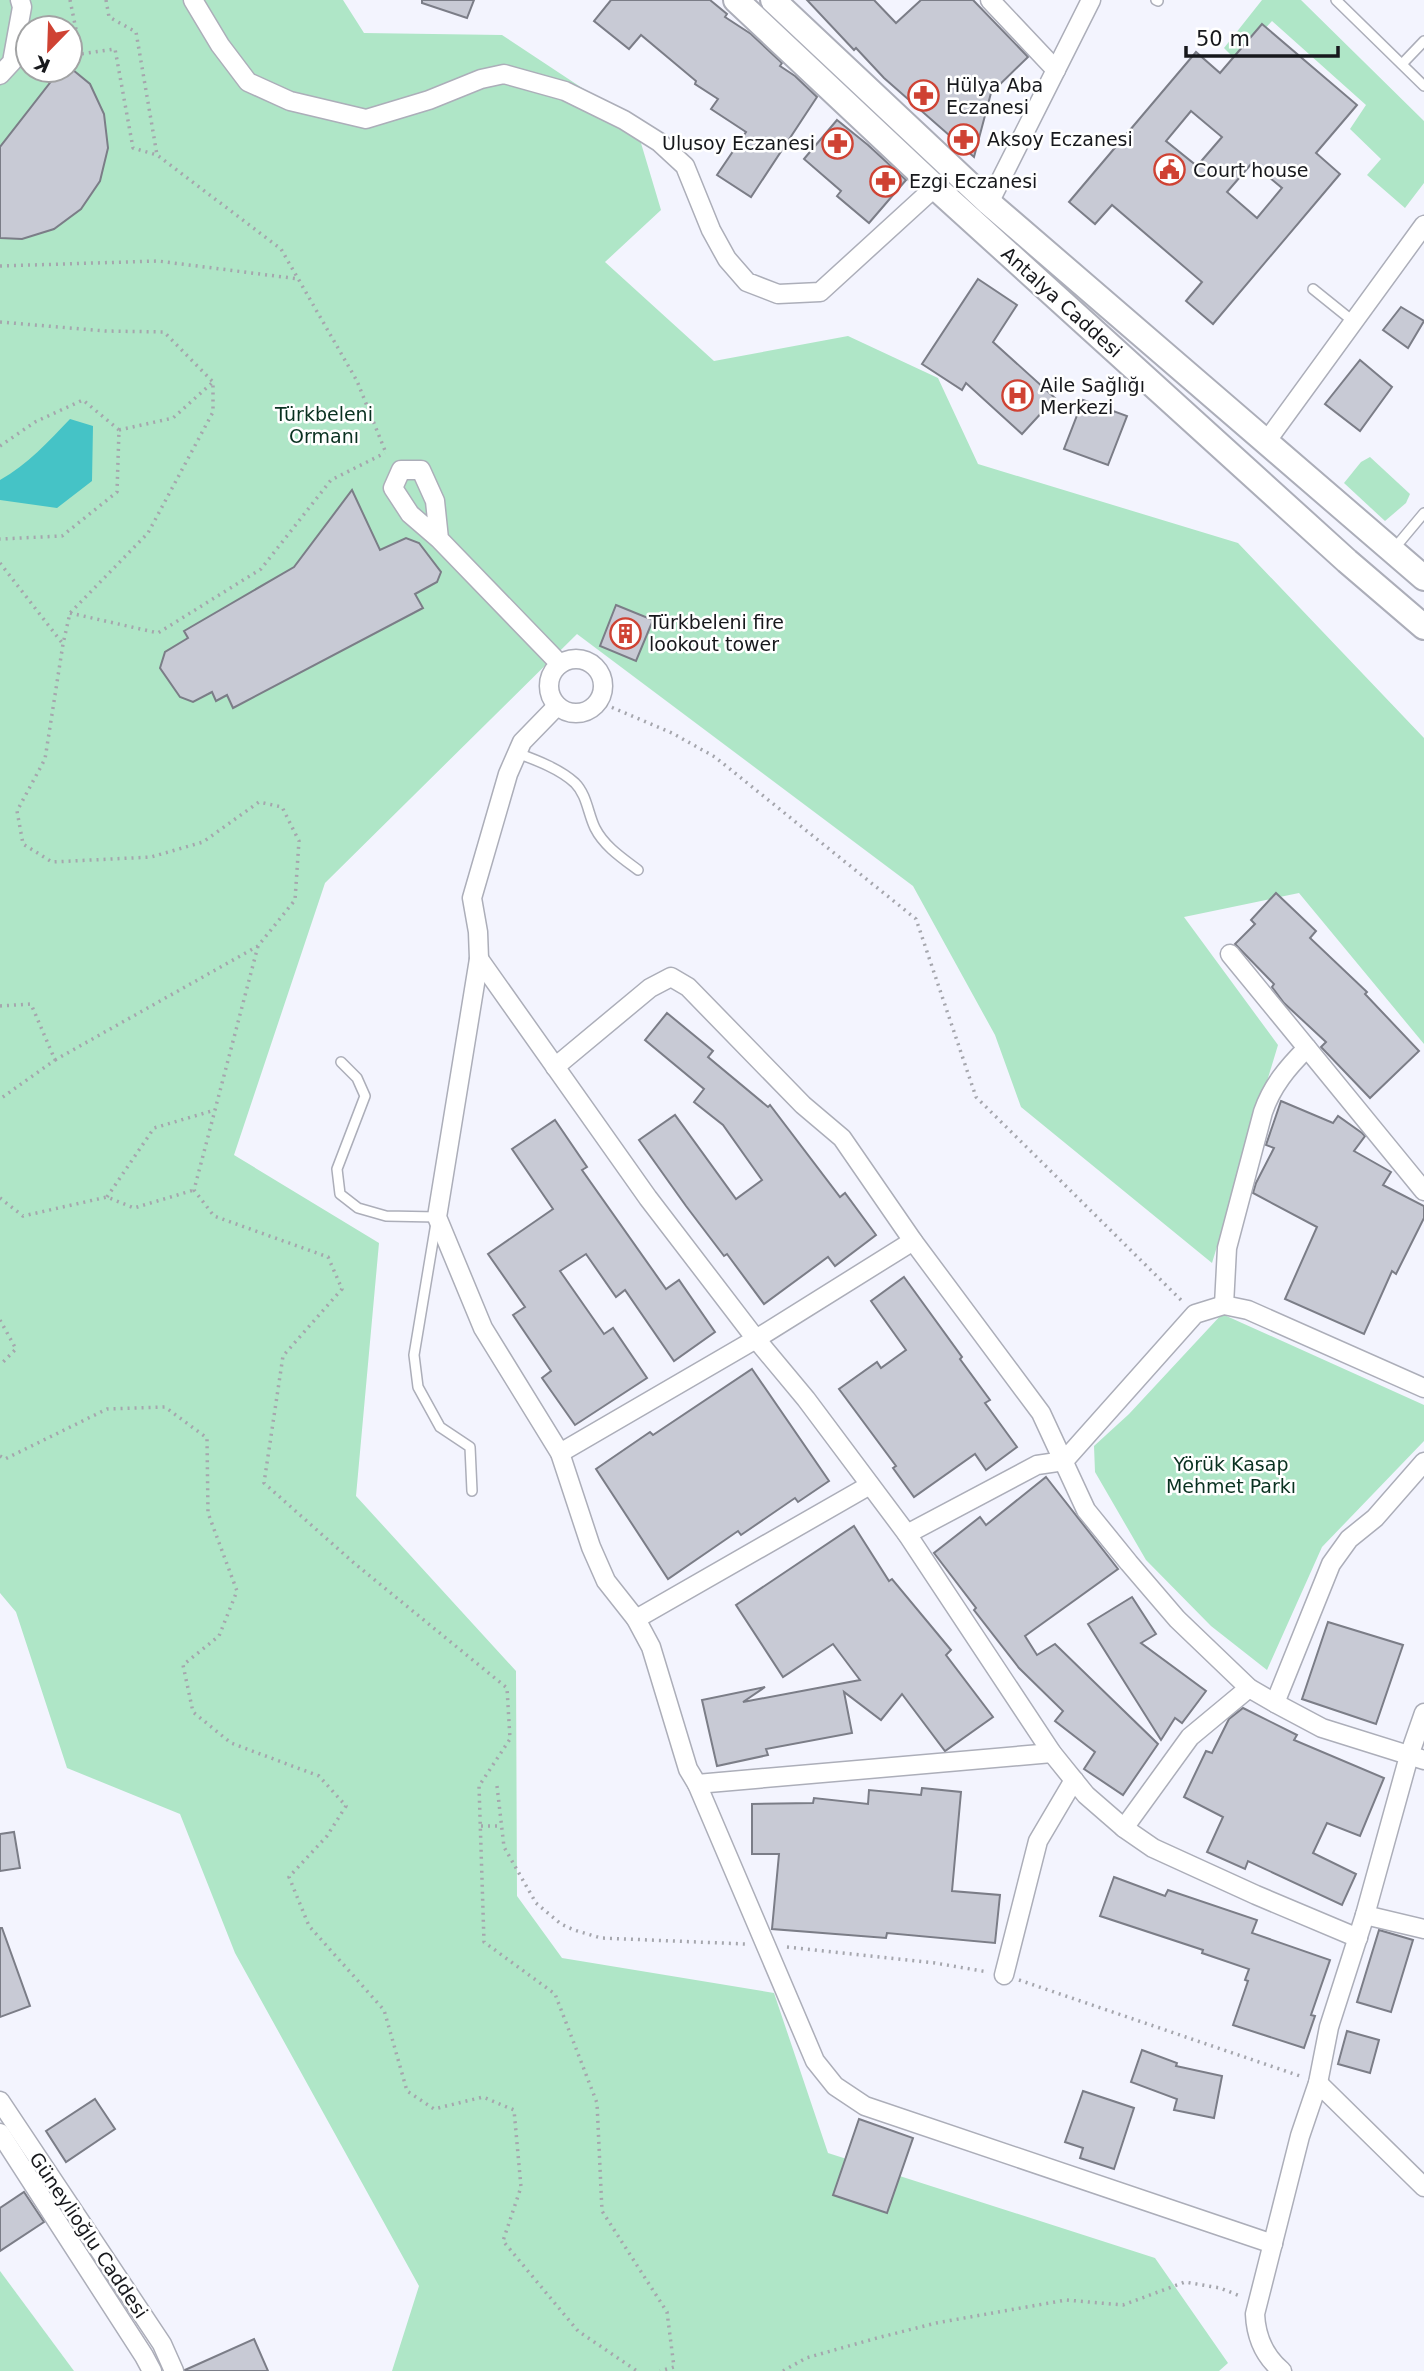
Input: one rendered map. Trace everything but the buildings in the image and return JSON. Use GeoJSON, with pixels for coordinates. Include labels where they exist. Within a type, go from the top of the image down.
{"type":"FeatureCollection","features":[{"type":"Feature","properties":{"kind":"main road","name":"Antalya Caddesi"},"geometry":{"type":"LineString","coordinates":[[736,0],[935,187],[1346,561],[1424,627]]}},
{"type":"Feature","properties":{"kind":"main road","name":"Antalya Caddesi"},"geometry":{"type":"LineString","coordinates":[[774,0],[989,203],[1424,578]]}},
{"type":"Feature","properties":{"kind":"street"},"geometry":{"type":"LineString","coordinates":[[0,75],[12,62],[22,7],[20,0]]}},
{"type":"Feature","properties":{"kind":"street"},"geometry":{"type":"LineString","coordinates":[[193,0],[220,45],[248,82],[289,101],[366,119],[429,100],[481,79],[504,74],[565,91],[612,114],[659,142],[685,166],[710,230],[727,259],[747,282],[778,294],[820,292],[935,187]]}},
{"type":"Feature","properties":{"kind":"street"},"geometry":{"type":"LineString","coordinates":[[990,0],[1056,70]]}},
{"type":"Feature","properties":{"kind":"street"},"geometry":{"type":"LineString","coordinates":[[989,203],[1091,0]]}},
{"type":"Feature","properties":{"kind":"street"},"geometry":{"type":"LineString","coordinates":[[1266,442],[1424,226]]}},
{"type":"Feature","properties":{"kind":"street"},"geometry":{"type":"LineString","coordinates":[[439,539],[435,501],[421,470],[401,470],[393,488],[410,514],[439,539],[560,664]]}},
{"type":"Feature","properties":{"kind":"street"},"geometry":{"type":"LineString","coordinates":[[578,659],[595,667],[603,684],[603,693],[598,702],[583,713],[574,713],[557,706],[549,689],[553,671],[560,664],[578,659]]}},
{"type":"Feature","properties":{"kind":"street"},"geometry":{"type":"LineString","coordinates":[[557,706],[522,742],[517,753],[508,774],[472,898],[479,959],[437,1217],[483,1328],[560,1452],[591,1547],[606,1581],[636,1619],[651,1647],[688,1769],[697,1784],[815,2061],[835,2086],[849,2098],[865,2106],[1273,2244]]}},
{"type":"Feature","properties":{"kind":"street"},"geometry":{"type":"LineString","coordinates":[[1230,954],[1424,1192]]}},
{"type":"Feature","properties":{"kind":"street"},"geometry":{"type":"LineString","coordinates":[[479,959],[648,1198],[756,1339],[806,1399],[907,1534],[1052,1753],[1086,1795],[1124,1828],[1153,1848],[1358,1938]]}},
{"type":"Feature","properties":{"kind":"street"},"geometry":{"type":"LineString","coordinates":[[555,1067],[650,988],[671,977],[688,986],[803,1105],[842,1138],[913,1241],[1041,1413],[1086,1510],[1178,1619],[1249,1688],[1322,1728],[1416,1758]]}},
{"type":"Feature","properties":{"kind":"street"},"geometry":{"type":"LineString","coordinates":[[1224,1305],[1227,1248],[1267,1099],[1281,1075],[1307,1048]]}},
{"type":"Feature","properties":{"kind":"street"},"geometry":{"type":"LineString","coordinates":[[560,1452],[756,1339],[913,1241]]}},
{"type":"Feature","properties":{"kind":"street"},"geometry":{"type":"LineString","coordinates":[[907,1534],[1037,1465],[1064,1461],[1195,1314],[1224,1305],[1248,1310],[1424,1388]]}},
{"type":"Feature","properties":{"kind":"street"},"geometry":{"type":"LineString","coordinates":[[1275,1703],[1331,1564],[1349,1539],[1376,1518],[1424,1462]]}},
{"type":"Feature","properties":{"kind":"street"},"geometry":{"type":"LineString","coordinates":[[636,1619],[870,1485]]}},
{"type":"Feature","properties":{"kind":"street"},"geometry":{"type":"LineString","coordinates":[[1124,1828],[1190,1737],[1249,1688]]}},
{"type":"Feature","properties":{"kind":"street"},"geometry":{"type":"LineString","coordinates":[[1282,2371],[1269,2360],[1256,2332],[1255,2314],[1300,2136],[1318,2083],[1329,2027],[1416,1758],[1424,1713]]}},
{"type":"Feature","properties":{"kind":"street"},"geometry":{"type":"LineString","coordinates":[[697,1784],[1052,1753]]}},
{"type":"Feature","properties":{"kind":"street"},"geometry":{"type":"LineString","coordinates":[[1004,1975],[1038,1840],[1074,1780]]}},
{"type":"Feature","properties":{"kind":"street"},"geometry":{"type":"LineString","coordinates":[[1365,1915],[1424,1929]]}},
{"type":"Feature","properties":{"kind":"street"},"geometry":{"type":"LineString","coordinates":[[1318,2083],[1424,2188]]}},
{"type":"Feature","properties":{"kind":"street","name":"Güneylioğlu Caddesi"},"geometry":{"type":"LineString","coordinates":[[0,2101],[162,2344],[174,2371]]}},
{"type":"Feature","properties":{"kind":"street","name":"Güneylioğlu Caddesi"},"geometry":{"type":"LineString","coordinates":[[0,2133],[152,2371]]}},
{"type":"Feature","properties":{"kind":"lane"},"geometry":{"type":"LineString","coordinates":[[1336,0],[1424,86]]}},
{"type":"Feature","properties":{"kind":"lane"},"geometry":{"type":"LineString","coordinates":[[1402,64],[1424,41]]}},
{"type":"Feature","properties":{"kind":"lane"},"geometry":{"type":"LineString","coordinates":[[1313,289],[1354,322]]}},
{"type":"Feature","properties":{"kind":"lane"},"geometry":{"type":"LineString","coordinates":[[1392,552],[1424,513]]}},
{"type":"Feature","properties":{"kind":"lane"},"geometry":{"type":"LineString","coordinates":[[517,753],[543,763],[574,782],[585,800],[596,830],[609,847],[638,870]]}},
{"type":"Feature","properties":{"kind":"lane"},"geometry":{"type":"LineString","coordinates":[[341,1062],[357,1078],[365,1096],[337,1169],[340,1194],[358,1208],[386,1216],[437,1217],[414,1354],[418,1387],[440,1427],[470,1447],[472,1491]]}},
{"type":"Feature","properties":{"kind":"path"},"geometry":{"type":"LineString","coordinates":[[70,0],[81,54],[115,49],[133,148],[157,155],[281,249],[357,381],[386,453],[401,470]]}},
{"type":"Feature","properties":{"kind":"path"},"geometry":{"type":"LineString","coordinates":[[106,0],[109,17],[136,32],[157,155]]}},
{"type":"Feature","properties":{"kind":"path"},"geometry":{"type":"LineString","coordinates":[[0,267],[158,261],[299,279]]}},
{"type":"Feature","properties":{"kind":"path"},"geometry":{"type":"LineString","coordinates":[[0,322],[105,331],[164,332],[213,382],[213,412],[148,533],[70,613],[45,759],[17,811],[23,844],[52,862],[151,857],[203,842],[259,802],[282,807],[299,841],[295,900],[258,946],[55,1060],[0,1099]]}},
{"type":"Feature","properties":{"kind":"path"},"geometry":{"type":"LineString","coordinates":[[118,430],[173,418],[213,382]]}},
{"type":"Feature","properties":{"kind":"path"},"geometry":{"type":"LineString","coordinates":[[0,446],[35,422],[83,400],[118,430]]}},
{"type":"Feature","properties":{"kind":"path"},"geometry":{"type":"LineString","coordinates":[[0,539],[62,536],[117,492],[118,430]]}},
{"type":"Feature","properties":{"kind":"path"},"geometry":{"type":"LineString","coordinates":[[70,613],[158,633],[261,569],[331,480],[386,453]]}},
{"type":"Feature","properties":{"kind":"path"},"geometry":{"type":"LineString","coordinates":[[0,563],[63,644]]}},
{"type":"Feature","properties":{"kind":"path"},"geometry":{"type":"LineString","coordinates":[[598,702],[672,733],[715,757],[916,919],[976,1097],[1195,1314]]}},
{"type":"Feature","properties":{"kind":"path"},"geometry":{"type":"LineString","coordinates":[[194,1190],[258,946]]}},
{"type":"Feature","properties":{"kind":"path"},"geometry":{"type":"LineString","coordinates":[[0,1006],[31,1004],[55,1060]]}},
{"type":"Feature","properties":{"kind":"path"},"geometry":{"type":"LineString","coordinates":[[107,1197],[154,1128],[215,1110]]}},
{"type":"Feature","properties":{"kind":"path"},"geometry":{"type":"LineString","coordinates":[[0,1198],[23,1216],[107,1197],[134,1208],[194,1190]]}},
{"type":"Feature","properties":{"kind":"path"},"geometry":{"type":"LineString","coordinates":[[194,1190],[214,1216],[328,1257],[342,1289],[283,1356],[264,1483],[354,1563],[507,1688],[510,1739],[480,1786],[484,1942],[555,1994],[597,2103],[603,2211],[667,2312],[674,2367],[660,2371]]}},
{"type":"Feature","properties":{"kind":"path"},"geometry":{"type":"LineString","coordinates":[[0,1320],[16,1349],[0,1365]]}},
{"type":"Feature","properties":{"kind":"path"},"geometry":{"type":"LineString","coordinates":[[0,1455],[5,1459],[107,1409],[165,1407],[207,1437],[208,1513],[237,1591],[219,1636],[183,1665],[193,1712],[231,1743],[319,1776],[346,1806],[327,1836],[289,1877],[309,1926],[384,2010],[407,2091],[434,2109],[483,2097],[514,2110],[521,2187],[503,2241],[578,2331],[637,2371]]}},
{"type":"Feature","properties":{"kind":"path"},"geometry":{"type":"LineString","coordinates":[[497,1786],[504,1847],[536,1903],[574,1930],[601,1938],[766,1945],[936,1963],[1004,1975],[1318,2083]]}},
{"type":"Feature","properties":{"kind":"path"},"geometry":{"type":"LineString","coordinates":[[481,1826],[502,1826]]}},
{"type":"Feature","properties":{"kind":"path"},"geometry":{"type":"LineString","coordinates":[[783,2371],[806,2358],[936,2323],[1066,2300],[1123,2305],[1185,2282],[1220,2288],[1258,2305]]}},
{"type":"Feature","properties":{"kind":"green space","name":"Türkbeleni Ormanı"},"geometry":{"type":"Polygon","coordinates":[[[0,0],[343,0],[364,33],[502,35],[635,123],[661,210],[605,262],[714,361],[848,336],[938,378],[978,464],[1238,543],[1424,738],[1424,1044],[1299,893],[1184,917],[1278,1045],[1212,1263],[1021,1107],[995,1035],[913,886],[577,634],[325,883],[234,1155],[379,1243],[356,1496],[516,1671],[517,1896],[562,1958],[774,1993],[828,2153],[1155,2258],[1228,2363],[1219,2371],[392,2371],[419,2286],[235,1953],[180,1814],[67,1768],[16,1612],[0,1593],[0,0]]]}},
{"type":"Feature","properties":{"kind":"green space"},"geometry":{"type":"Polygon","coordinates":[[[1262,0],[1301,0],[1424,121],[1424,183],[1405,208],[1367,175],[1381,159],[1350,129],[1366,105],[1272,21],[1236,60],[1224,48],[1262,0]]]}},
{"type":"Feature","properties":{"kind":"green space"},"geometry":{"type":"Polygon","coordinates":[[[1370,457],[1410,494],[1406,503],[1385,521],[1344,483],[1361,462],[1370,457]]]}},
{"type":"Feature","properties":{"kind":"green space","name":"Yörük Kasap Mehmet Parkı"},"geometry":{"type":"Polygon","coordinates":[[[1222,1314],[1424,1405],[1424,1441],[1322,1547],[1267,1670],[1211,1626],[1146,1560],[1095,1472],[1094,1446],[1129,1414],[1222,1314]]]}},
{"type":"Feature","properties":{"kind":"green space"},"geometry":{"type":"Polygon","coordinates":[[[0,2271],[74,2371],[0,2371],[0,2271]]]}},
{"type":"Feature","properties":{"kind":"water"},"geometry":{"type":"Polygon","coordinates":[[[70,419],[93,426],[92,481],[57,508],[0,500],[0,480],[28,460],[70,419]]]}},
{"type":"Feature","properties":{"kind":"place","name":"Hülya Aba Eczanesi"},"geometry":{"type":"Point","coordinates":[923,96]}},
{"type":"Feature","properties":{"kind":"place","name":"Aksoy Eczanesi"},"geometry":{"type":"Point","coordinates":[964,139]}},
{"type":"Feature","properties":{"kind":"place","name":"Ulusoy Eczanesi"},"geometry":{"type":"Point","coordinates":[838,143]}},
{"type":"Feature","properties":{"kind":"place","name":"Court house"},"geometry":{"type":"Point","coordinates":[1170,170]}},
{"type":"Feature","properties":{"kind":"place","name":"Ezgi Eczanesi"},"geometry":{"type":"Point","coordinates":[886,181]}},
{"type":"Feature","properties":{"kind":"place","name":"Aile Sağlığı Merkezi"},"geometry":{"type":"Point","coordinates":[1017,396]}},
{"type":"Feature","properties":{"kind":"place","name":"Türkbeleni fire lookout tower"},"geometry":{"type":"Point","coordinates":[626,633]}}]}
